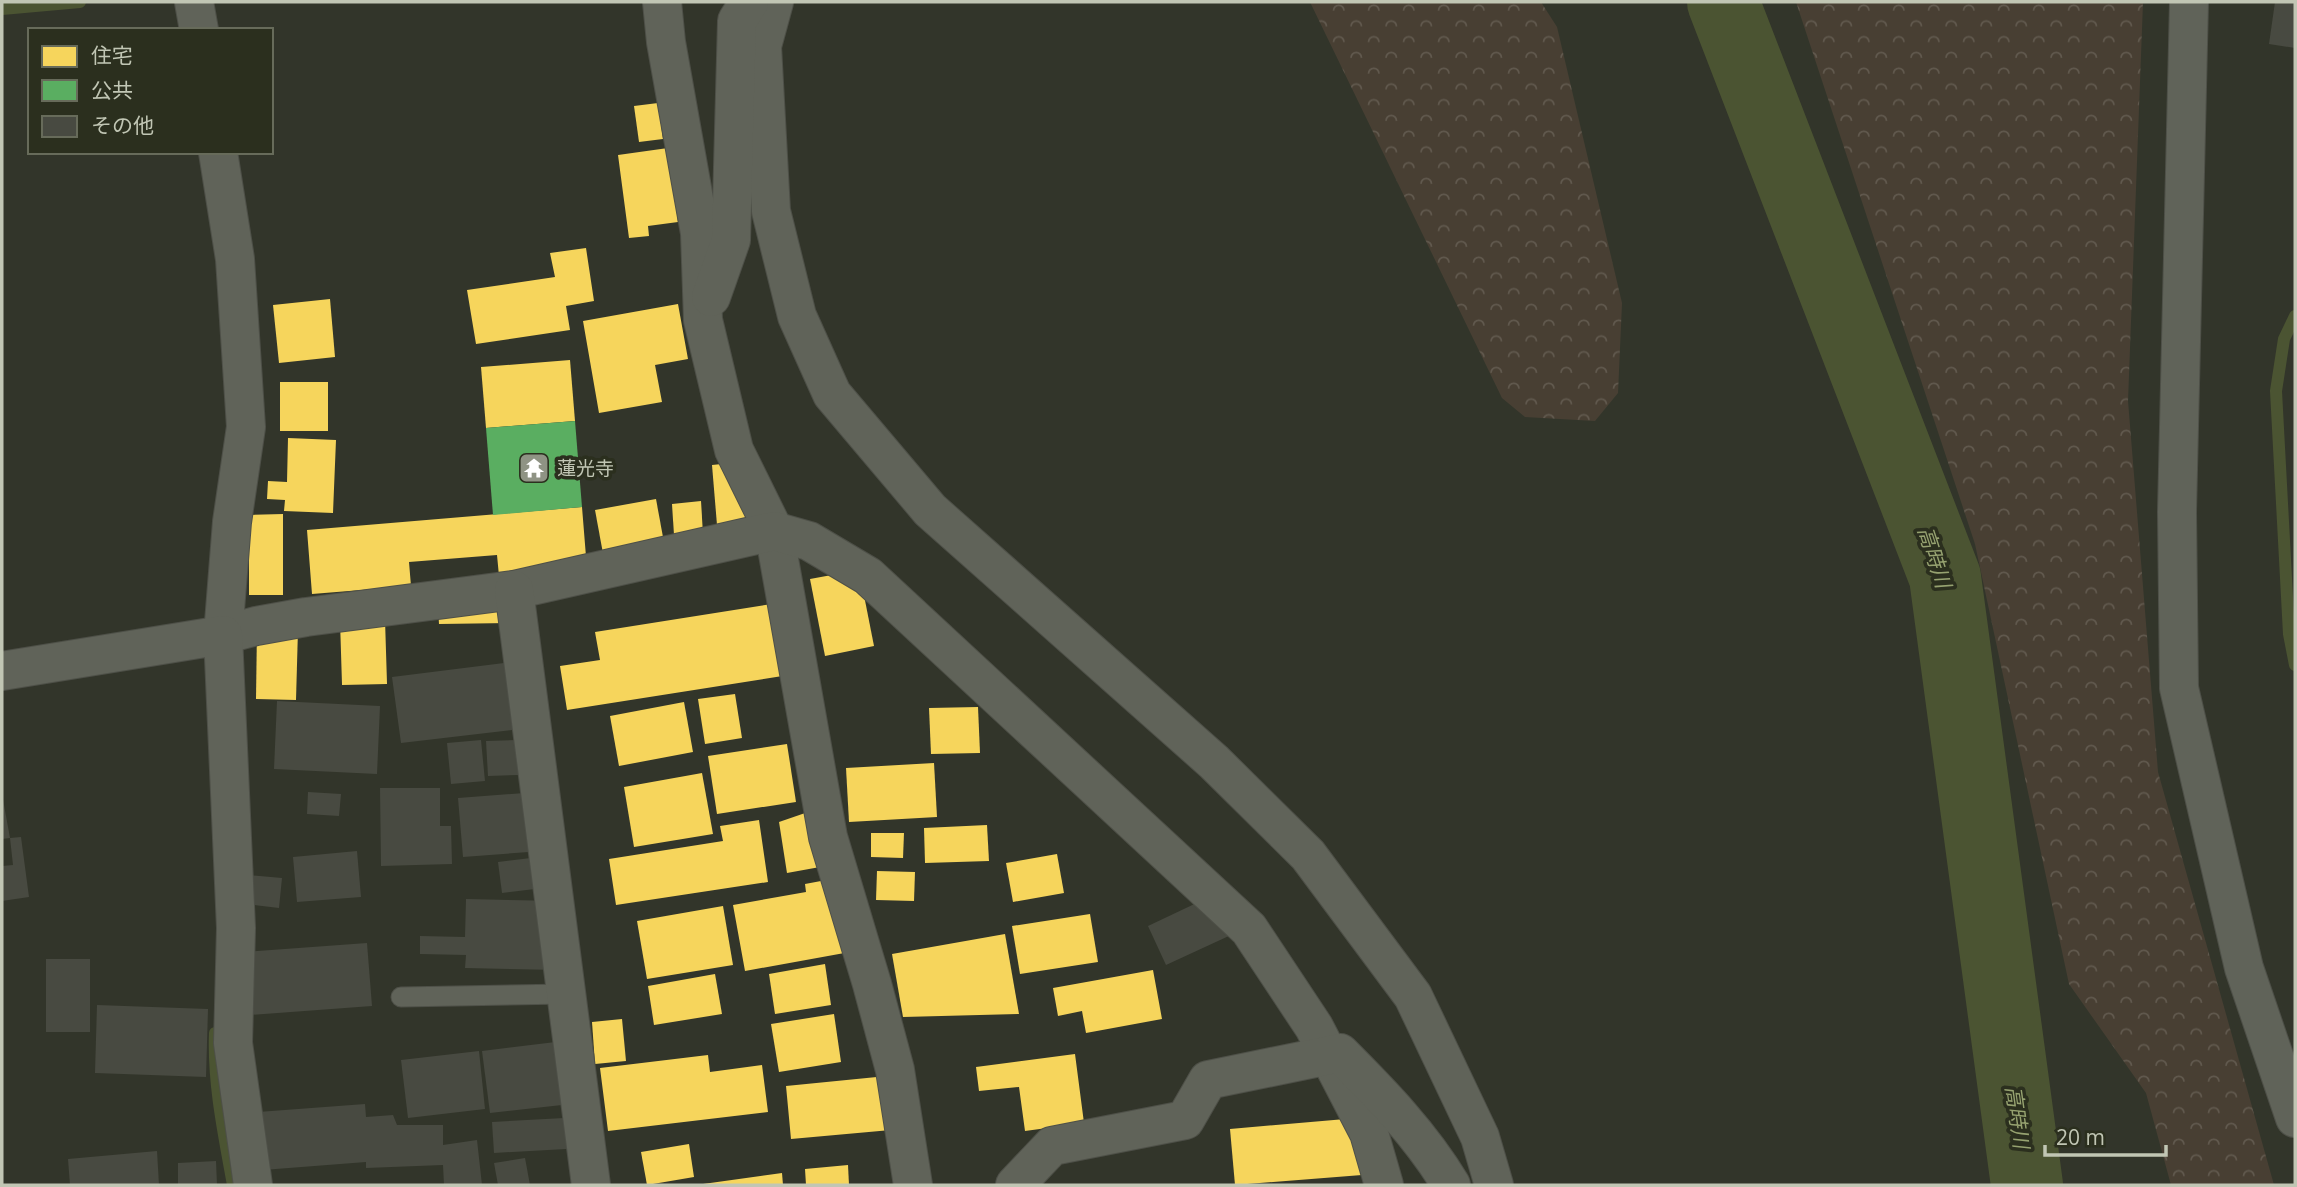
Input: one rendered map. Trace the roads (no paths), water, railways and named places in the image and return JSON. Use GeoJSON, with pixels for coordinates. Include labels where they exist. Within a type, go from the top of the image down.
{"type":"FeatureCollection","features":[{"type":"Feature","properties":{"kind":"street"},"geometry":{"type":"LineString","coordinates":[[194,2],[199,28]]}},
{"type":"Feature","properties":{"kind":"street"},"geometry":{"type":"LineString","coordinates":[[662,2],[666,42],[700,233],[703,320],[734,450],[774,531],[828,837],[895,1070],[913,1185]]}},
{"type":"Feature","properties":{"kind":"street"},"geometry":{"type":"LineString","coordinates":[[703,320],[731,240],[737,20],[748,2]]}},
{"type":"Feature","properties":{"kind":"street"},"geometry":{"type":"LineString","coordinates":[[774,2],[762,46],[771,211],[797,316],[832,394],[930,510],[1214,762],[1308,855],[1413,996],[1480,1137],[1494,1185]]}},
{"type":"Feature","properties":{"kind":"street"},"geometry":{"type":"LineString","coordinates":[[2189,2],[2177,512],[2179,688],[2244,968],[2295,1118]]}},
{"type":"Feature","properties":{"kind":"street"},"geometry":{"type":"LineString","coordinates":[[218,154],[235,259],[246,427],[232,522],[223,635],[236,928],[233,1043],[253,1185]]}},
{"type":"Feature","properties":{"kind":"street"},"geometry":{"type":"LineString","coordinates":[[2,671],[223,635],[306,617],[514,590],[774,531],[809,541],[868,576],[1249,929],[1314,1027],[1369,1133],[1384,1185]]}},
{"type":"Feature","properties":{"kind":"street"},"geometry":{"type":"LineString","coordinates":[[514,590],[591,1185]]}},
{"type":"Feature","properties":{"kind":"street"},"geometry":{"type":"LineString","coordinates":[[1015,1185],[1052,1146],[1185,1120],[1208,1080],[1340,1053],[1395,1108],[1436,1160],[1451,1185]]}},
{"type":"Feature","properties":{"kind":"lane"},"geometry":{"type":"LineString","coordinates":[[401,997],[566,994]]}},
{"type":"Feature","properties":{"kind":"waterway"},"geometry":{"type":"LineString","coordinates":[[2,9],[80,2]]}},
{"type":"Feature","properties":{"kind":"waterway","name":"高時川"},"geometry":{"type":"LineString","coordinates":[[1723,2],[1945,577],[2027,1185]]}},
{"type":"Feature","properties":{"kind":"waterway"},"geometry":{"type":"LineString","coordinates":[[2295,316],[2284,339],[2276,391],[2289,634],[2295,665]]}},
{"type":"Feature","properties":{"kind":"waterway"},"geometry":{"type":"LineString","coordinates":[[215,1033],[217,1090],[233,1185]]}},
{"type":"Feature","properties":{"kind":"place","name":"蓮光寺"},"geometry":{"type":"Point","coordinates":[534,468]}}]}
